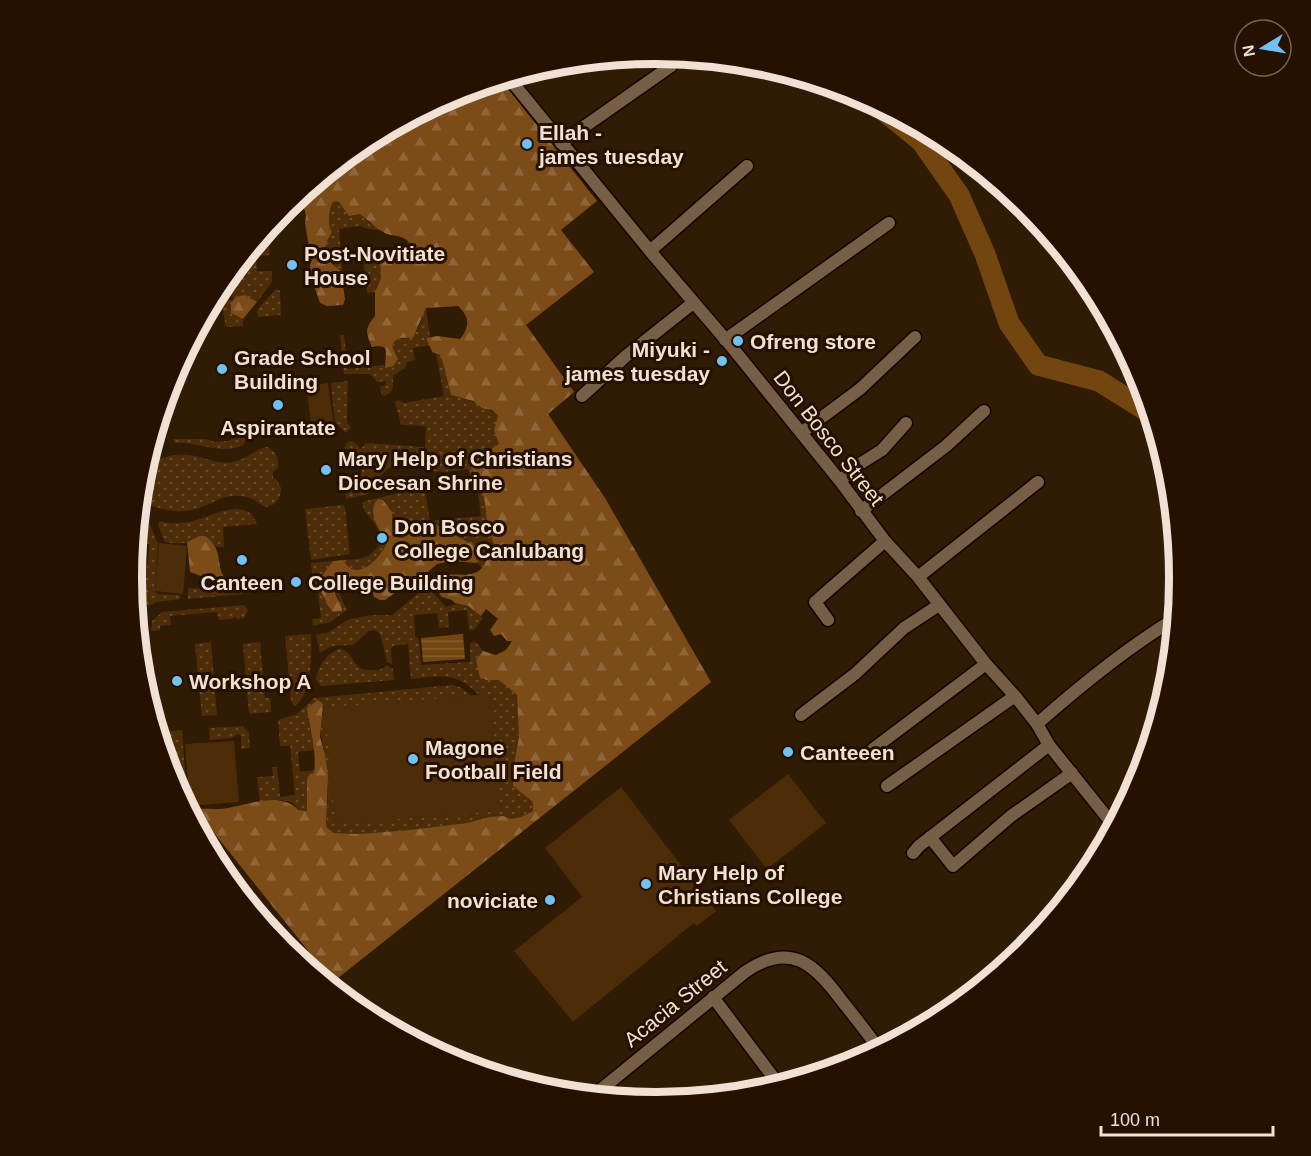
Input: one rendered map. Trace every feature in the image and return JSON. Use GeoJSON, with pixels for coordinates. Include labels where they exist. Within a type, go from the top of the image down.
{"type":"FeatureCollection","features":[{"type":"Feature","properties":{"kind":"street"},"geometry":{"type":"LineString","coordinates":[[561,143],[671,66]]}},
{"type":"Feature","properties":{"kind":"street","name":"Don Bosco Street"},"geometry":{"type":"LineString","coordinates":[[514,85],[725,339],[885,541],[918,577],[986,664],[1015,696],[1037,724],[1049,745],[1109,819]]}},
{"type":"Feature","properties":{"kind":"street"},"geometry":{"type":"LineString","coordinates":[[650,251],[747,166]]}},
{"type":"Feature","properties":{"kind":"street"},"geometry":{"type":"LineString","coordinates":[[725,339],[889,223]]}},
{"type":"Feature","properties":{"kind":"street"},"geometry":{"type":"LineString","coordinates":[[582,396],[626,356],[693,303]]}},
{"type":"Feature","properties":{"kind":"street"},"geometry":{"type":"LineString","coordinates":[[801,433],[860,388],[915,337]]}},
{"type":"Feature","properties":{"kind":"street"},"geometry":{"type":"LineString","coordinates":[[861,511],[946,446],[984,411]]}},
{"type":"Feature","properties":{"kind":"street"},"geometry":{"type":"LineString","coordinates":[[840,482],[855,467],[882,450],[906,423]]}},
{"type":"Feature","properties":{"kind":"street"},"geometry":{"type":"LineString","coordinates":[[918,577],[1038,482]]}},
{"type":"Feature","properties":{"kind":"street"},"geometry":{"type":"LineString","coordinates":[[828,620],[815,602],[885,541]]}},
{"type":"Feature","properties":{"kind":"street"},"geometry":{"type":"LineString","coordinates":[[801,715],[855,674],[904,628],[939,605]]}},
{"type":"Feature","properties":{"kind":"street"},"geometry":{"type":"LineString","coordinates":[[1037,724],[1084,681],[1167,624]]}},
{"type":"Feature","properties":{"kind":"street"},"geometry":{"type":"LineString","coordinates":[[873,748],[986,664]]}},
{"type":"Feature","properties":{"kind":"street"},"geometry":{"type":"LineString","coordinates":[[887,786],[1015,696]]}},
{"type":"Feature","properties":{"kind":"street"},"geometry":{"type":"LineString","coordinates":[[913,854],[930,837],[1049,745]]}},
{"type":"Feature","properties":{"kind":"street"},"geometry":{"type":"LineString","coordinates":[[930,837],[953,866],[1011,816],[1072,773]]}},
{"type":"Feature","properties":{"kind":"street","name":"Acacia Street"},"geometry":{"type":"LineString","coordinates":[[602,1088],[752,966],[778,957],[790,957],[808,964],[825,978],[874,1043]]}},
{"type":"Feature","properties":{"kind":"street"},"geometry":{"type":"LineString","coordinates":[[713,997],[773,1078]]}},
{"type":"Feature","properties":{"kind":"shaded area"},"geometry":{"type":"Polygon","coordinates":[[[333,201],[339,201],[354,214],[360,214],[370,224],[381,230],[360,226],[339,229],[343,278],[329,259],[326,250],[332,232],[329,216],[333,201]]]}},
{"type":"Feature","properties":{"kind":"shaded area"},"geometry":{"type":"Polygon","coordinates":[[[266,243],[269,243],[270,255],[256,256],[257,271],[272,271],[272,282],[257,302],[245,295],[236,297],[231,303],[231,313],[243,319],[243,326],[226,327],[222,304],[224,301],[233,300],[232,289],[248,265],[266,243]]]}},
{"type":"Feature","properties":{"kind":"shaded area"},"geometry":{"type":"Polygon","coordinates":[[[362,246],[370,246],[382,252],[405,249],[402,253],[384,259],[380,264],[381,278],[375,292],[367,293],[362,246]]]}},
{"type":"Feature","properties":{"kind":"shaded area"},"geometry":{"type":"Polygon","coordinates":[[[276,289],[280,291],[281,315],[258,317],[257,310],[276,289]]]}},
{"type":"Feature","properties":{"kind":"shaded area"},"geometry":{"type":"Polygon","coordinates":[[[426,308],[430,338],[427,338],[431,345],[413,348],[415,360],[407,362],[405,368],[394,375],[389,394],[382,395],[380,387],[385,385],[386,381],[377,382],[370,374],[344,374],[340,335],[344,335],[348,369],[384,365],[385,368],[397,355],[392,346],[394,343],[415,333],[426,308]]]}},
{"type":"Feature","properties":{"kind":"shaded area"},"geometry":{"type":"Polygon","coordinates":[[[436,354],[442,359],[451,395],[483,406],[498,416],[494,430],[499,444],[471,468],[481,487],[487,524],[494,545],[483,568],[476,563],[477,547],[444,529],[421,522],[406,537],[398,538],[393,531],[393,520],[372,513],[386,545],[372,563],[360,570],[354,570],[348,567],[343,560],[366,557],[377,548],[381,537],[364,509],[362,503],[365,501],[395,494],[424,483],[430,521],[481,516],[478,493],[473,491],[468,469],[433,471],[432,461],[425,447],[426,426],[401,425],[395,402],[398,400],[404,403],[444,396],[436,354]]]}},
{"type":"Feature","properties":{"kind":"shaded area"},"geometry":{"type":"Polygon","coordinates":[[[348,381],[347,423],[351,427],[346,433],[335,422],[331,383],[348,381]]]}},
{"type":"Feature","properties":{"kind":"shaded area"},"geometry":{"type":"Polygon","coordinates":[[[328,383],[334,427],[312,430],[306,386],[328,383]]]}},
{"type":"Feature","properties":{"kind":"shaded area"},"geometry":{"type":"Polygon","coordinates":[[[242,436],[246,439],[243,445],[227,449],[175,443],[173,439],[206,439],[215,442],[242,436]]]}},
{"type":"Feature","properties":{"kind":"shaded area"},"geometry":{"type":"Polygon","coordinates":[[[353,441],[361,449],[366,443],[423,447],[430,460],[396,464],[378,479],[368,494],[346,499],[345,490],[358,480],[362,468],[358,456],[344,448],[348,442],[353,441]]]}},
{"type":"Feature","properties":{"kind":"shaded area"},"geometry":{"type":"Polygon","coordinates":[[[267,447],[273,450],[277,458],[278,468],[273,472],[273,478],[277,480],[281,492],[279,498],[270,506],[266,507],[247,497],[235,496],[221,498],[187,511],[163,509],[147,504],[156,461],[185,454],[229,462],[238,461],[267,447]]]}},
{"type":"Feature","properties":{"kind":"shaded area"},"geometry":{"type":"Polygon","coordinates":[[[343,505],[350,554],[311,560],[305,509],[343,505]]]}},
{"type":"Feature","properties":{"kind":"shaded area"},"geometry":{"type":"Polygon","coordinates":[[[237,509],[250,513],[257,524],[223,527],[224,547],[217,547],[204,537],[182,543],[165,542],[158,525],[159,521],[182,523],[237,509]]]}},
{"type":"Feature","properties":{"kind":"shaded area"},"geometry":{"type":"Polygon","coordinates":[[[145,517],[158,543],[155,592],[179,595],[181,599],[157,602],[148,606],[143,603],[150,544],[143,543],[145,517]]]}},
{"type":"Feature","properties":{"kind":"shaded area"},"geometry":{"type":"Polygon","coordinates":[[[159,543],[187,546],[183,594],[155,591],[159,543]]]}},
{"type":"Feature","properties":{"kind":"shaded area"},"geometry":{"type":"Polygon","coordinates":[[[333,561],[318,585],[330,610],[339,599],[335,592],[336,586],[347,610],[330,622],[313,626],[312,619],[321,618],[318,593],[314,593],[311,563],[333,561]]]}},
{"type":"Feature","properties":{"kind":"shaded area"},"geometry":{"type":"Polygon","coordinates":[[[427,586],[446,607],[461,605],[470,608],[483,618],[474,630],[469,630],[467,610],[448,612],[449,627],[439,628],[437,613],[414,615],[415,636],[419,640],[421,665],[470,662],[470,643],[476,642],[483,651],[476,660],[480,678],[499,680],[517,695],[519,737],[513,770],[533,801],[533,811],[511,819],[503,816],[489,817],[467,823],[409,830],[358,834],[334,833],[326,828],[328,788],[321,736],[323,712],[308,719],[315,750],[298,752],[300,772],[315,770],[307,779],[307,811],[298,809],[293,803],[287,801],[260,802],[257,777],[273,776],[272,767],[277,767],[280,797],[295,795],[290,746],[280,746],[278,720],[297,714],[314,698],[453,685],[462,688],[471,696],[479,695],[463,682],[448,677],[411,679],[408,644],[393,646],[391,649],[392,664],[387,662],[380,634],[375,630],[369,631],[353,645],[332,646],[320,653],[316,635],[329,632],[350,619],[371,615],[392,615],[427,586]]]}},
{"type":"Feature","properties":{"kind":"shaded area"},"geometry":{"type":"Polygon","coordinates":[[[188,588],[231,592],[250,588],[254,591],[188,599],[188,588]]]}},
{"type":"Feature","properties":{"kind":"shaded area"},"geometry":{"type":"Polygon","coordinates":[[[244,605],[248,610],[244,618],[219,620],[217,612],[170,616],[171,625],[160,626],[160,630],[151,631],[152,621],[162,612],[244,605]]]}},
{"type":"Feature","properties":{"kind":"shaded area"},"geometry":{"type":"Polygon","coordinates":[[[311,634],[308,684],[300,701],[294,706],[291,701],[285,636],[311,634]]]}},
{"type":"Feature","properties":{"kind":"shaded area"},"geometry":{"type":"Polygon","coordinates":[[[463,634],[465,659],[423,662],[421,638],[463,634]]]}},
{"type":"Feature","properties":{"kind":"shaded area"},"geometry":{"type":"Polygon","coordinates":[[[211,642],[217,715],[202,716],[195,644],[211,642]]]}},
{"type":"Feature","properties":{"kind":"shaded area"},"geometry":{"type":"Polygon","coordinates":[[[260,642],[265,698],[270,698],[271,712],[249,714],[243,644],[260,642]]]}},
{"type":"Feature","properties":{"kind":"shaded area"},"geometry":{"type":"Polygon","coordinates":[[[340,649],[346,651],[357,665],[366,670],[378,670],[387,665],[393,669],[394,680],[321,686],[316,680],[320,666],[331,653],[340,649]]]}},
{"type":"Feature","properties":{"kind":"shaded area","name":"Magone Football Field"},"geometry":{"type":"Polygon","coordinates":[[[490,694],[500,811],[335,824],[325,708],[490,694]]]}},
{"type":"Feature","properties":{"kind":"shaded area"},"geometry":{"type":"Polygon","coordinates":[[[243,726],[249,733],[250,748],[241,749],[241,736],[238,734],[232,738],[210,740],[209,728],[243,726]]]}},
{"type":"Feature","properties":{"kind":"shaded area"},"geometry":{"type":"Polygon","coordinates":[[[182,730],[186,786],[181,775],[165,732],[182,730]]]}},
{"type":"Feature","properties":{"kind":"shaded area"},"geometry":{"type":"Polygon","coordinates":[[[234,741],[239,802],[195,806],[189,792],[185,744],[234,741]]]}},
{"type":"Feature","properties":{"kind":"shaded area"},"geometry":{"type":"Polygon","coordinates":[[[788,774],[826,823],[767,869],[729,820],[788,774]]]}},
{"type":"Feature","properties":{"kind":"shaded area"},"geometry":{"type":"Polygon","coordinates":[[[621,787],[716,911],[697,926],[694,923],[573,1022],[514,951],[582,897],[545,848],[621,787]]]}},
{"type":"Feature","properties":{"kind":"green space"},"geometry":{"type":"Polygon","coordinates":[[[507,87],[597,201],[561,230],[594,272],[526,325],[574,392],[548,414],[605,498],[711,682],[336,979],[322,968],[197,809],[224,809],[274,800],[283,801],[299,810],[307,811],[307,779],[310,774],[314,773],[315,765],[307,708],[318,700],[323,704],[320,737],[328,776],[326,827],[334,833],[358,834],[409,830],[467,823],[489,817],[503,816],[511,819],[533,811],[533,802],[513,786],[513,770],[519,737],[517,695],[499,680],[480,678],[476,660],[483,651],[496,655],[506,650],[512,641],[507,641],[501,634],[494,636],[490,630],[498,619],[486,609],[481,616],[468,606],[442,597],[433,586],[442,576],[467,575],[480,570],[494,545],[487,524],[481,487],[471,468],[476,460],[499,444],[494,430],[498,416],[492,410],[482,408],[473,401],[451,395],[442,359],[440,355],[432,352],[427,340],[427,338],[437,336],[460,339],[466,330],[467,318],[458,306],[426,308],[413,338],[401,338],[394,343],[392,346],[398,359],[393,366],[385,368],[386,351],[384,347],[372,347],[367,330],[375,316],[375,292],[381,278],[380,264],[384,259],[402,253],[409,242],[383,232],[360,214],[349,216],[339,202],[333,201],[329,216],[332,232],[327,242],[326,254],[341,271],[345,299],[343,305],[327,306],[320,303],[310,274],[306,215],[303,205],[370,151],[428,117],[507,87]]]}},
{"type":"Feature","properties":{"kind":"green space"},"geometry":{"type":"Polygon","coordinates":[[[245,295],[257,302],[243,319],[231,313],[231,303],[236,297],[245,295]]]}},
{"type":"Feature","properties":{"kind":"green space"},"geometry":{"type":"Polygon","coordinates":[[[378,499],[383,500],[392,512],[393,531],[398,538],[406,537],[421,521],[433,523],[477,547],[476,563],[453,561],[437,564],[413,585],[402,588],[385,600],[374,597],[367,576],[346,579],[337,584],[335,588],[342,611],[333,612],[318,585],[333,561],[343,560],[348,567],[360,570],[372,563],[386,545],[375,521],[373,510],[378,499]]]}},
{"type":"Feature","properties":{"kind":"green space"},"geometry":{"type":"Polygon","coordinates":[[[205,536],[215,547],[221,570],[228,581],[244,581],[250,587],[244,591],[231,592],[220,583],[190,572],[187,542],[205,536]]]}},
{"type":"Feature","properties":{"kind":"waterway"},"geometry":{"type":"LineString","coordinates":[[909,132],[921,141],[959,195],[985,254],[1009,323],[1038,365],[1099,381],[1140,406]]}},
{"type":"Feature","properties":{"kind":"place","name":"Ellah - james tuesday"},"geometry":{"type":"Point","coordinates":[527,144]}},
{"type":"Feature","properties":{"kind":"place","name":"Post-Novitiate House"},"geometry":{"type":"Point","coordinates":[292,265]}},
{"type":"Feature","properties":{"kind":"place","name":"Ofreng store"},"geometry":{"type":"Point","coordinates":[738,341]}},
{"type":"Feature","properties":{"kind":"place","name":"Miyuki - james tuesday"},"geometry":{"type":"Point","coordinates":[722,361]}},
{"type":"Feature","properties":{"kind":"place","name":"Grade School Building"},"geometry":{"type":"Point","coordinates":[222,369]}},
{"type":"Feature","properties":{"kind":"place","name":"Aspirantate"},"geometry":{"type":"Point","coordinates":[278,405]}},
{"type":"Feature","properties":{"kind":"place","name":"Mary Help of Christians Diocesan Shrine"},"geometry":{"type":"Point","coordinates":[326,470]}},
{"type":"Feature","properties":{"kind":"place","name":"Don Bosco College Canlubang"},"geometry":{"type":"Point","coordinates":[382,538]}},
{"type":"Feature","properties":{"kind":"place","name":"Canteen"},"geometry":{"type":"Point","coordinates":[242,560]}},
{"type":"Feature","properties":{"kind":"place","name":"College Building"},"geometry":{"type":"Point","coordinates":[296,582]}},
{"type":"Feature","properties":{"kind":"place","name":"Workshop A"},"geometry":{"type":"Point","coordinates":[177,681]}},
{"type":"Feature","properties":{"kind":"place","name":"Canteeen"},"geometry":{"type":"Point","coordinates":[788,752]}},
{"type":"Feature","properties":{"kind":"place","name":"Magone Football Field"},"geometry":{"type":"Point","coordinates":[413,759]}},
{"type":"Feature","properties":{"kind":"place","name":"Mary Help of Christians College"},"geometry":{"type":"Point","coordinates":[646,884]}},
{"type":"Feature","properties":{"kind":"place","name":"noviciate"},"geometry":{"type":"Point","coordinates":[550,900]}}]}
